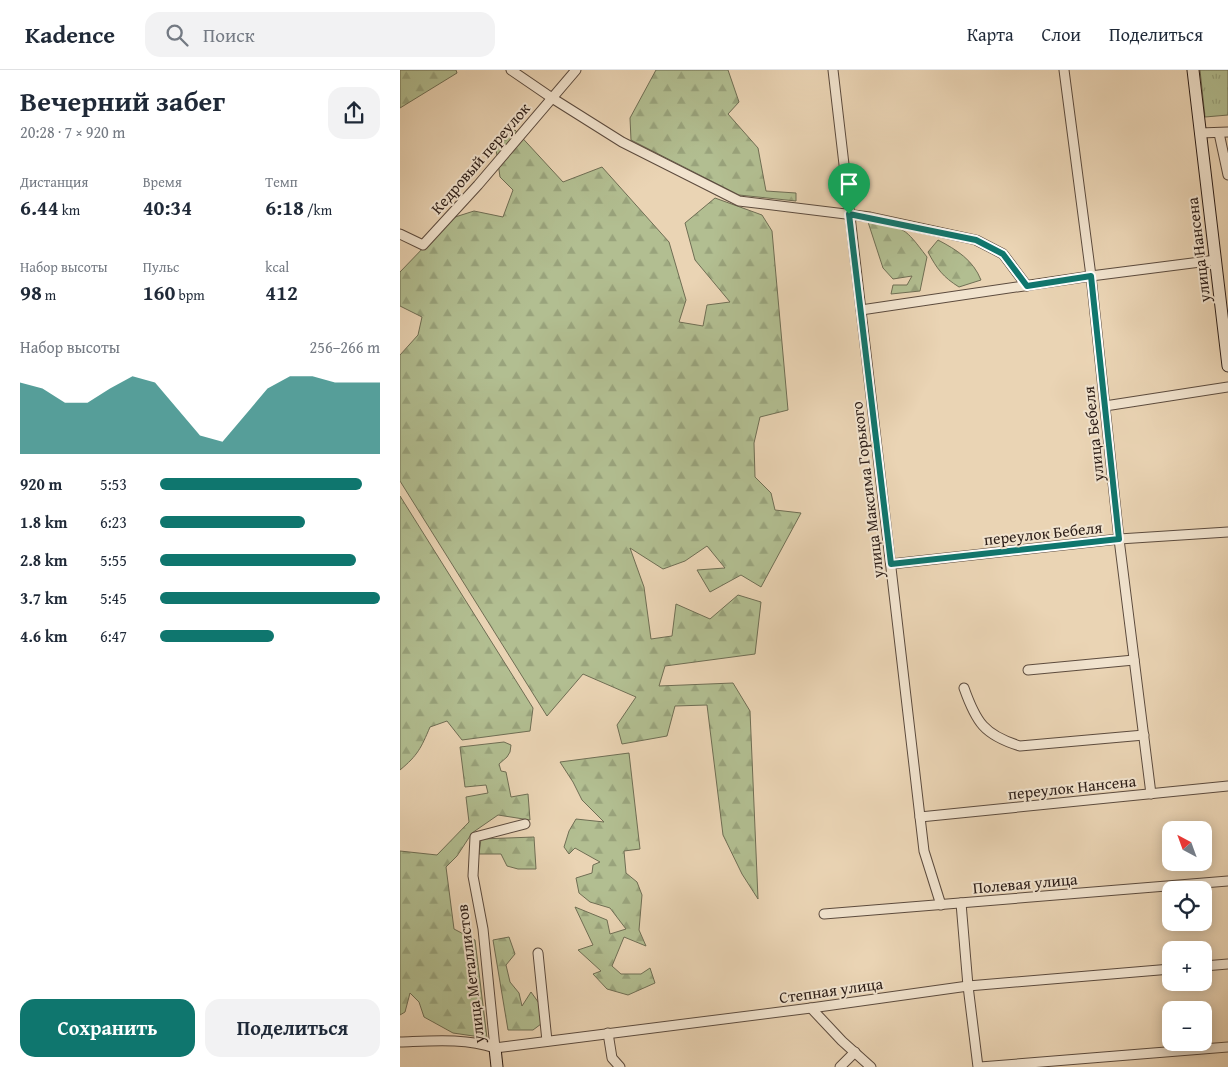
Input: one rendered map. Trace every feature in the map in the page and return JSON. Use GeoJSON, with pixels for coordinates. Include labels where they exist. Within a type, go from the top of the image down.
{"type":"FeatureCollection","features":[{"type":"Feature","properties":{"kind":"main road","name":"улица Нансена"},"geometry":{"type":"LineString","coordinates":[[1193,70],[1228,366]]}},
{"type":"Feature","properties":{"kind":"main road","name":"улица Металлистов"},"geometry":{"type":"LineString","coordinates":[[495,1048],[497,1067]]}},
{"type":"Feature","properties":{"kind":"street"},"geometry":{"type":"LineString","coordinates":[[511,70],[622,142],[739,201],[849,214],[976,240],[1003,254],[1027,286]]}},
{"type":"Feature","properties":{"kind":"street","name":"Кедровый переулок"},"geometry":{"type":"LineString","coordinates":[[400,234],[423,245],[478,185],[576,70]]}},
{"type":"Feature","properties":{"kind":"street","name":"улица Максима Горького"},"geometry":{"type":"LineString","coordinates":[[833,70],[924,851],[941,905]]}},
{"type":"Feature","properties":{"kind":"street","name":"улица Бебеля"},"geometry":{"type":"LineString","coordinates":[[1064,70],[1091,276],[1119,539],[1151,794]]}},
{"type":"Feature","properties":{"kind":"street"},"geometry":{"type":"LineString","coordinates":[[1200,133],[1223,133],[1228,176]]}},
{"type":"Feature","properties":{"kind":"street"},"geometry":{"type":"LineString","coordinates":[[860,310],[1091,276],[1216,260]]}},
{"type":"Feature","properties":{"kind":"street"},"geometry":{"type":"LineString","coordinates":[[1105,406],[1228,387]]}},
{"type":"Feature","properties":{"kind":"street","name":"переулок Бебеля"},"geometry":{"type":"LineString","coordinates":[[891,564],[1119,539],[1228,532]]}},
{"type":"Feature","properties":{"kind":"street"},"geometry":{"type":"LineString","coordinates":[[1028,670],[1134,660]]}},
{"type":"Feature","properties":{"kind":"street"},"geometry":{"type":"LineString","coordinates":[[964,688],[973,713],[987,730],[1005,742],[1020,746],[1144,735]]}},
{"type":"Feature","properties":{"kind":"street","name":"переулок Нансена"},"geometry":{"type":"LineString","coordinates":[[920,817],[1228,786]]}},
{"type":"Feature","properties":{"kind":"street","name":"улица Металлистов"},"geometry":{"type":"LineString","coordinates":[[495,1048],[483,930],[473,876],[475,837],[525,824]]}},
{"type":"Feature","properties":{"kind":"street","name":"Полевая улица"},"geometry":{"type":"LineString","coordinates":[[824,914],[1228,881]]}},
{"type":"Feature","properties":{"kind":"street"},"geometry":{"type":"LineString","coordinates":[[961,903],[968,986],[979,1067],[1228,1047]]}},
{"type":"Feature","properties":{"kind":"street"},"geometry":{"type":"LineString","coordinates":[[538,953],[547,1041]]}},
{"type":"Feature","properties":{"kind":"street"},"geometry":{"type":"LineString","coordinates":[[1212,965],[1228,964]]}},
{"type":"Feature","properties":{"kind":"street","name":"Степная улица"},"geometry":{"type":"LineString","coordinates":[[495,1048],[968,986],[1162,969]]}},
{"type":"Feature","properties":{"kind":"street"},"geometry":{"type":"LineString","coordinates":[[811,1008],[871,1067]]}},
{"type":"Feature","properties":{"kind":"street"},"geometry":{"type":"LineString","coordinates":[[608,1033],[612,1058],[620,1067]]}},
{"type":"Feature","properties":{"kind":"street"},"geometry":{"type":"LineString","coordinates":[[400,1042],[445,1041],[481,1043],[495,1048]]}},
{"type":"Feature","properties":{"kind":"street"},"geometry":{"type":"LineString","coordinates":[[840,1067],[855,1052]]}},
{"type":"Feature","properties":{"kind":"green space"},"geometry":{"type":"Polygon","coordinates":[[[400,70],[456,70],[457,73],[400,108],[400,70]]]}},
{"type":"Feature","properties":{"kind":"green space"},"geometry":{"type":"Polygon","coordinates":[[[656,70],[728,70],[739,102],[728,114],[758,148],[766,191],[796,193],[796,201],[739,195],[631,140],[630,118],[656,70]]]}},
{"type":"Feature","properties":{"kind":"green space"},"geometry":{"type":"Polygon","coordinates":[[[1200,70],[1228,70],[1228,115],[1205,117],[1200,70]]]}},
{"type":"Feature","properties":{"kind":"green space"},"geometry":{"type":"Polygon","coordinates":[[[515,130],[563,182],[602,167],[669,242],[686,300],[679,322],[703,326],[707,305],[730,302],[695,260],[685,223],[715,198],[762,215],[772,231],[788,410],[760,417],[754,443],[755,477],[771,493],[775,510],[801,513],[761,587],[741,575],[710,592],[697,570],[725,568],[707,546],[685,561],[663,569],[630,548],[644,587],[651,639],[672,636],[676,604],[710,619],[738,595],[761,602],[755,654],[665,666],[659,686],[733,683],[750,711],[758,899],[742,874],[723,835],[707,705],[675,706],[667,736],[622,744],[617,725],[636,697],[583,674],[547,716],[400,481],[400,355],[418,335],[422,317],[400,306],[400,272],[452,218],[474,211],[503,217],[513,190],[500,177],[495,142],[515,130]]]}},
{"type":"Feature","properties":{"kind":"green space"},"geometry":{"type":"Polygon","coordinates":[[[868,222],[903,230],[927,257],[920,291],[891,294],[893,285],[907,285],[912,276],[893,279],[883,268],[868,222]]]}},
{"type":"Feature","properties":{"kind":"green space"},"geometry":{"type":"Polygon","coordinates":[[[938,240],[964,256],[974,267],[981,280],[959,287],[949,280],[938,268],[928,252],[938,240]]]}},
{"type":"Feature","properties":{"kind":"green space"},"geometry":{"type":"Polygon","coordinates":[[[400,496],[533,708],[530,731],[462,740],[447,721],[430,727],[418,751],[400,770],[400,496]]]}},
{"type":"Feature","properties":{"kind":"green space"},"geometry":{"type":"Polygon","coordinates":[[[504,742],[511,745],[507,757],[499,764],[501,771],[506,772],[511,797],[528,794],[530,820],[498,815],[472,833],[457,856],[446,867],[454,929],[475,940],[487,1038],[453,1033],[424,1017],[419,1002],[410,993],[405,1012],[400,1015],[400,851],[437,855],[469,822],[466,797],[488,793],[486,785],[465,787],[460,747],[504,742]]]}},
{"type":"Feature","properties":{"kind":"green space"},"geometry":{"type":"Polygon","coordinates":[[[629,753],[640,849],[624,851],[626,873],[637,882],[642,895],[639,930],[646,946],[624,937],[612,966],[621,974],[641,974],[650,968],[655,983],[628,995],[607,989],[593,974],[601,971],[578,950],[593,945],[575,907],[607,920],[610,934],[626,929],[610,908],[590,902],[579,893],[576,878],[592,873],[593,865],[600,862],[575,848],[569,854],[564,847],[569,831],[576,819],[604,822],[582,800],[560,762],[629,753]]]}},
{"type":"Feature","properties":{"kind":"green space"},"geometry":{"type":"Polygon","coordinates":[[[534,837],[536,869],[518,869],[507,866],[501,854],[479,854],[481,839],[534,837]]]}},
{"type":"Feature","properties":{"kind":"green space"},"geometry":{"type":"Polygon","coordinates":[[[509,937],[515,954],[506,965],[510,982],[519,993],[522,1006],[531,992],[541,1006],[541,1024],[533,1030],[508,1030],[493,940],[509,937]]]}},
{"type":"Feature","properties":{"kind":"route"},"geometry":{"type":"LineString","coordinates":[[849,214],[976,240],[1003,254],[1027,286],[1091,276],[1119,539],[891,564],[849,214]]}}]}
